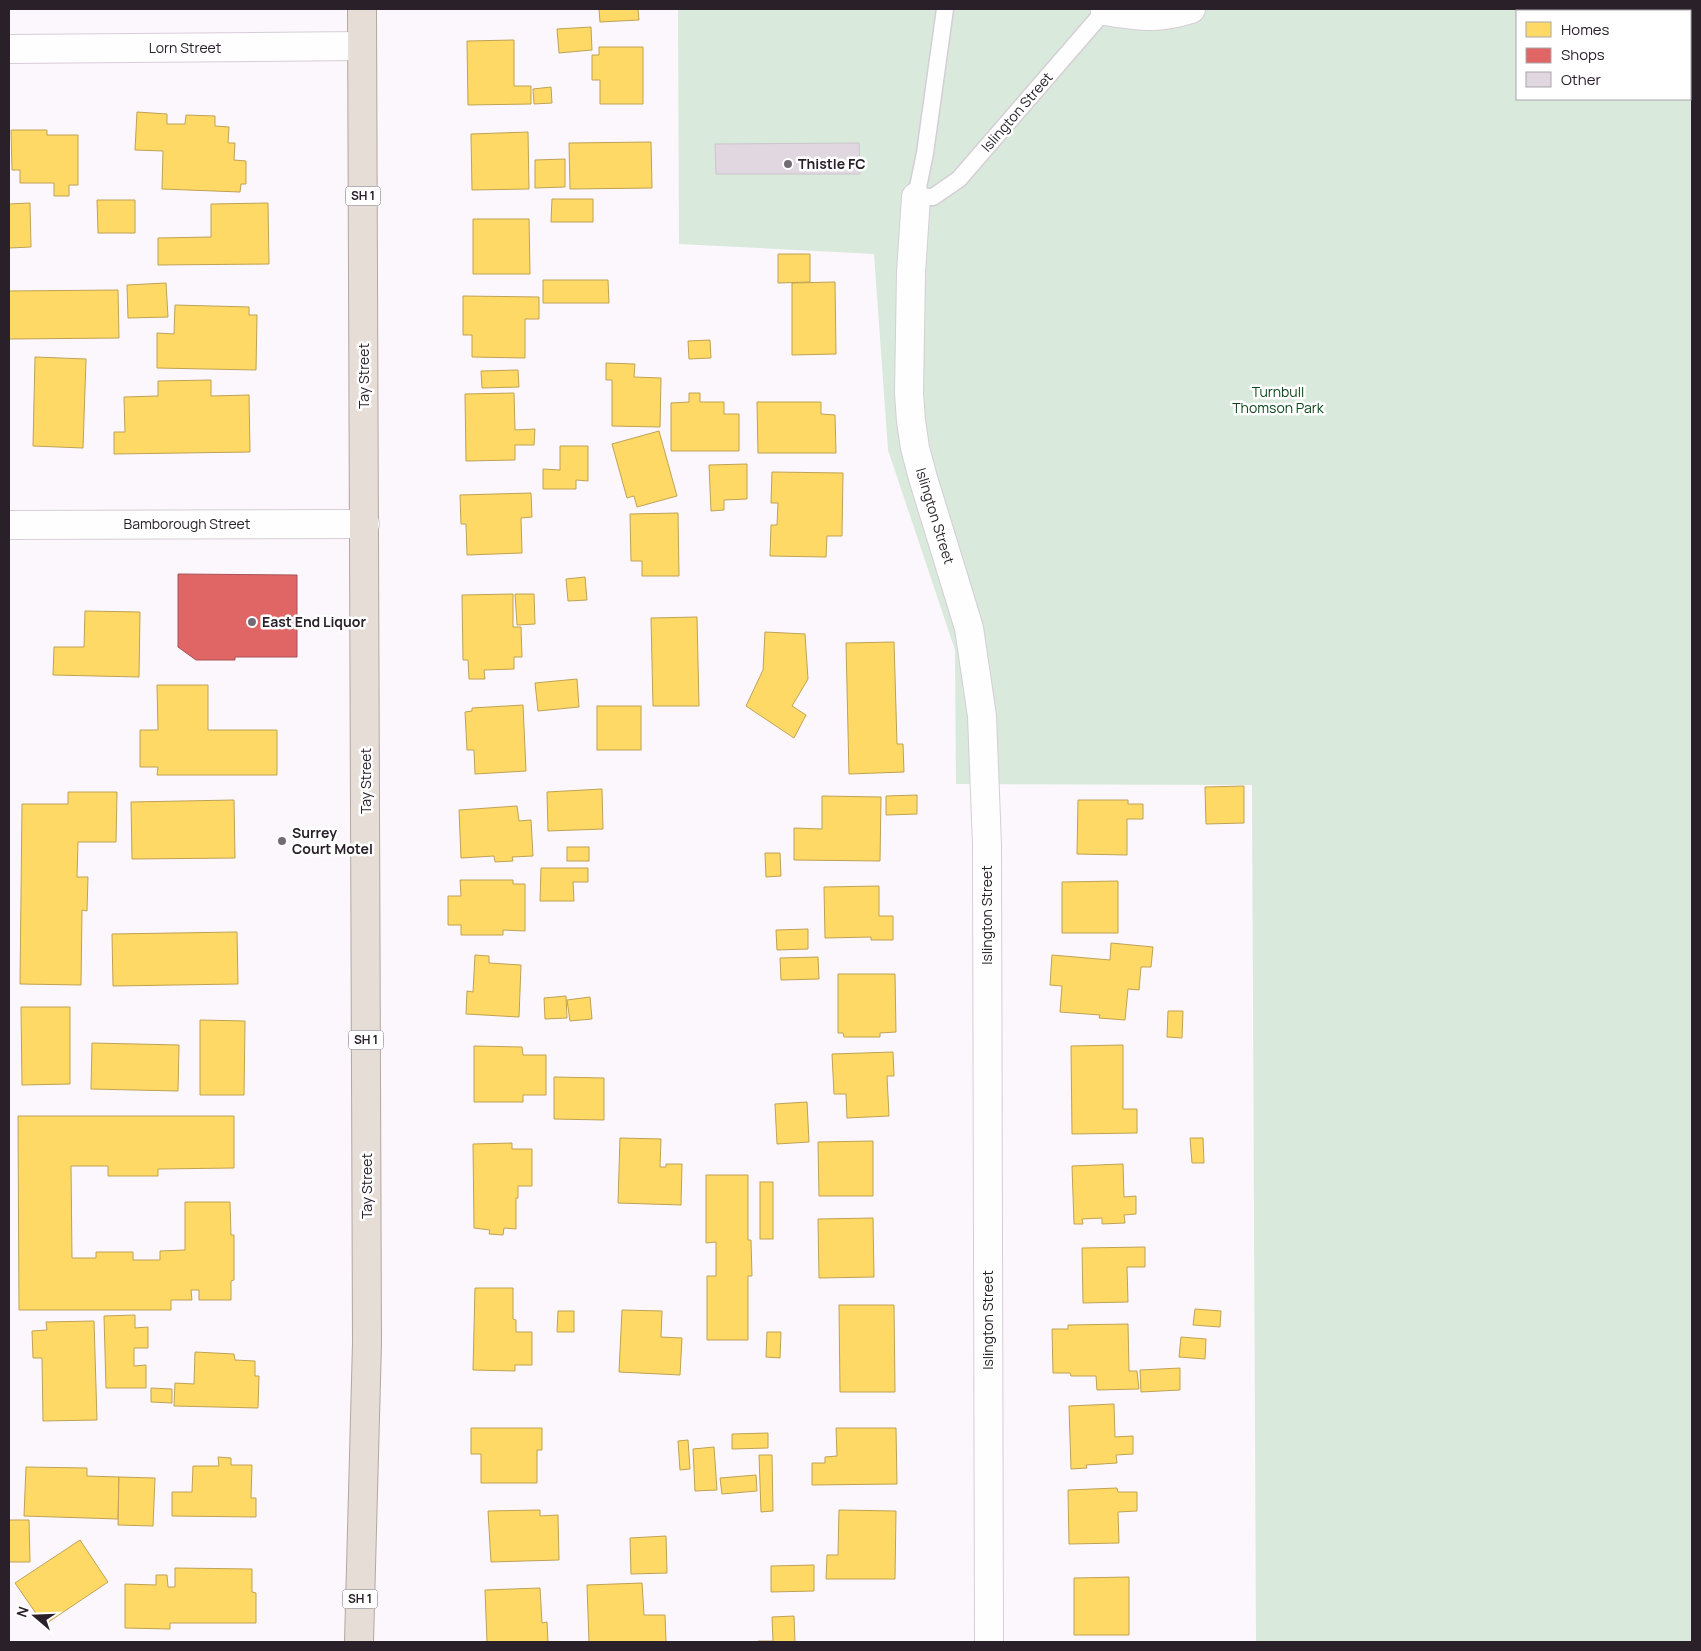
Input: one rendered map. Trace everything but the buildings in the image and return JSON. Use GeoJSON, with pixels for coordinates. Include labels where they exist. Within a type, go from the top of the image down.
{"type":"FeatureCollection","features":[{"type":"Feature","properties":{"kind":"highway","name":"Tay Street"},"geometry":{"type":"LineString","coordinates":[[359,1642],[367,1343],[362,9]]}},
{"type":"Feature","properties":{"kind":"street"},"geometry":{"type":"LineString","coordinates":[[1105,10],[1148,17],[1174,14],[1191,9]]}},
{"type":"Feature","properties":{"kind":"street","name":"Lorn Street"},"geometry":{"type":"LineString","coordinates":[[9,48],[362,46]]}},
{"type":"Feature","properties":{"kind":"street","name":"Islington Street"},"geometry":{"type":"LineString","coordinates":[[916,197],[911,272],[909,393],[911,421],[915,448],[923,478],[969,628],[982,716],[985,770],[987,854],[989,1642]]}},
{"type":"Feature","properties":{"kind":"street","name":"Bamborough Street"},"geometry":{"type":"LineString","coordinates":[[9,525],[365,524]]}},
{"type":"Feature","properties":{"kind":"lane","name":"Islington Street"},"geometry":{"type":"LineString","coordinates":[[945,9],[925,153],[916,197],[933,196],[959,179],[1105,10]]}},
{"type":"Feature","properties":{"kind":"green space","name":"Turnbull Thomson Park"},"geometry":{"type":"Polygon","coordinates":[[[678,9],[1692,9],[1692,1642],[1256,1642],[1252,785],[956,784],[955,650],[888,450],[874,254],[679,244],[678,9]]]}},
{"type":"Feature","properties":{"kind":"place","name":"Thistle FC"},"geometry":{"type":"Point","coordinates":[788,164]}},
{"type":"Feature","properties":{"kind":"place","name":"East End Liquor"},"geometry":{"type":"Point","coordinates":[252,622]}},
{"type":"Feature","properties":{"kind":"place","name":"Surrey Court Motel"},"geometry":{"type":"Point","coordinates":[282,841]}}]}
